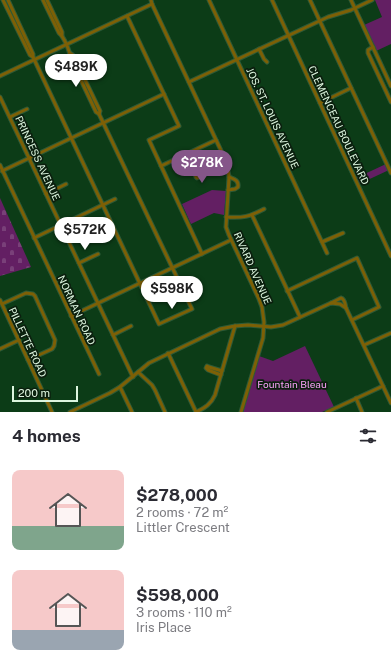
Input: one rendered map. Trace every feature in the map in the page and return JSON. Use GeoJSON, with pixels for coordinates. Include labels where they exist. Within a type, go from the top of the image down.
{"type":"FeatureCollection","features":[{"type":"Feature","properties":{"kind":"street"},"geometry":{"type":"LineString","coordinates":[[3,0],[30,55],[33,58],[159,324],[192,309],[103,123],[99,114],[100,111],[73,55],[70,53],[66,45],[62,32],[47,0]]}},
{"type":"Feature","properties":{"kind":"street"},"geometry":{"type":"LineString","coordinates":[[8,0],[33,54],[33,58]]}},
{"type":"Feature","properties":{"kind":"street"},"geometry":{"type":"LineString","coordinates":[[43,0],[59,33],[62,35]]}},
{"type":"Feature","properties":{"kind":"street","name":"JOS. ST. LOUIS AVENUE"},"geometry":{"type":"LineString","coordinates":[[209,0],[328,253]]}},
{"type":"Feature","properties":{"kind":"street","name":"CLEMENCEAU BOULEVARD"},"geometry":{"type":"LineString","coordinates":[[272,0],[391,256]]}},
{"type":"Feature","properties":{"kind":"street"},"geometry":{"type":"LineString","coordinates":[[310,0],[391,173]]}},
{"type":"Feature","properties":{"kind":"street"},"geometry":{"type":"LineString","coordinates":[[351,0],[391,86]]}},
{"type":"Feature","properties":{"kind":"street"},"geometry":{"type":"LineString","coordinates":[[188,82],[320,21],[372,0]]}},
{"type":"Feature","properties":{"kind":"street"},"geometry":{"type":"LineString","coordinates":[[0,76],[33,58],[66,45],[127,16],[151,2]]}},
{"type":"Feature","properties":{"kind":"street","name":"RIVARD AVENUE"},"geometry":{"type":"LineString","coordinates":[[151,2],[225,159],[229,177],[226,226],[264,313],[263,338],[241,412]]}},
{"type":"Feature","properties":{"kind":"street"},"geometry":{"type":"LineString","coordinates":[[127,16],[179,126],[149,140],[202,254]]}},
{"type":"Feature","properties":{"kind":"street"},"geometry":{"type":"LineString","coordinates":[[373,47],[368,50],[368,53],[391,102]]}},
{"type":"Feature","properties":{"kind":"street"},"geometry":{"type":"LineString","coordinates":[[259,49],[267,62]]}},
{"type":"Feature","properties":{"kind":"street"},"geometry":{"type":"LineString","coordinates":[[378,75],[384,72]]}},
{"type":"Feature","properties":{"kind":"street"},"geometry":{"type":"LineString","coordinates":[[320,103],[352,88]]}},
{"type":"Feature","properties":{"kind":"street"},"geometry":{"type":"LineString","coordinates":[[2,171],[164,94]]}},
{"type":"Feature","properties":{"kind":"street","name":"PRINCESS AVENUE"},"geometry":{"type":"LineString","coordinates":[[0,97],[133,376]]}},
{"type":"Feature","properties":{"kind":"street"},"geometry":{"type":"LineString","coordinates":[[10,117],[27,109]]}},
{"type":"Feature","properties":{"kind":"street"},"geometry":{"type":"LineString","coordinates":[[161,166],[216,140]]}},
{"type":"Feature","properties":{"kind":"street"},"geometry":{"type":"LineString","coordinates":[[186,154],[196,177],[200,177],[190,153]]}},
{"type":"Feature","properties":{"kind":"street","name":"NORMAN ROAD"},"geometry":{"type":"LineString","coordinates":[[0,165],[99,374]]}},
{"type":"Feature","properties":{"kind":"street"},"geometry":{"type":"LineString","coordinates":[[228,190],[238,187],[235,180],[229,177]]}},
{"type":"Feature","properties":{"kind":"street"},"geometry":{"type":"LineString","coordinates":[[46,194],[66,184]]}},
{"type":"Feature","properties":{"kind":"street"},"geometry":{"type":"LineString","coordinates":[[34,238],[115,200]]}},
{"type":"Feature","properties":{"kind":"street"},"geometry":{"type":"LineString","coordinates":[[226,217],[252,216],[264,210]]}},
{"type":"Feature","properties":{"kind":"street"},"geometry":{"type":"LineString","coordinates":[[252,216],[300,317]]}},
{"type":"Feature","properties":{"kind":"street"},"geometry":{"type":"LineString","coordinates":[[322,242],[343,233]]}},
{"type":"Feature","properties":{"kind":"street"},"geometry":{"type":"LineString","coordinates":[[71,316],[231,240]]}},
{"type":"Feature","properties":{"kind":"street"},"geometry":{"type":"LineString","coordinates":[[79,263],[98,254]]}},
{"type":"Feature","properties":{"kind":"street"},"geometry":{"type":"LineString","coordinates":[[287,291],[357,258],[380,307],[352,320]]}},
{"type":"Feature","properties":{"kind":"street"},"geometry":{"type":"LineString","coordinates":[[1,302],[26,293],[35,296],[55,343],[52,349],[28,360]]}},
{"type":"Feature","properties":{"kind":"street"},"geometry":{"type":"LineString","coordinates":[[70,412],[120,387],[149,363],[220,329],[248,325],[271,327],[284,325],[341,298],[343,298],[346,308],[391,403]]}},
{"type":"Feature","properties":{"kind":"street","name":"PILLETTE ROAD"},"geometry":{"type":"LineString","coordinates":[[1,302],[52,412]]}},
{"type":"Feature","properties":{"kind":"street"},"geometry":{"type":"LineString","coordinates":[[331,303],[338,303],[346,308]]}},
{"type":"Feature","properties":{"kind":"street"},"geometry":{"type":"LineString","coordinates":[[113,335],[131,326]]}},
{"type":"Feature","properties":{"kind":"street"},"geometry":{"type":"LineString","coordinates":[[168,353],[196,412],[207,406],[215,395],[235,326]]}},
{"type":"Feature","properties":{"kind":"street"},"geometry":{"type":"LineString","coordinates":[[364,345],[391,333]]}},
{"type":"Feature","properties":{"kind":"street"},"geometry":{"type":"LineString","coordinates":[[0,349],[19,340]]}},
{"type":"Feature","properties":{"kind":"street"},"geometry":{"type":"LineString","coordinates":[[221,375],[206,368],[207,366],[222,370]]}},
{"type":"Feature","properties":{"kind":"street"},"geometry":{"type":"LineString","coordinates":[[138,372],[152,385],[165,412]]}},
{"type":"Feature","properties":{"kind":"street"},"geometry":{"type":"LineString","coordinates":[[327,412],[383,386]]}},
{"type":"Feature","properties":{"kind":"street"},"geometry":{"type":"LineString","coordinates":[[120,387],[132,412]]}},
{"type":"Feature","properties":{"kind":"street"},"geometry":{"type":"LineString","coordinates":[[356,398],[362,412]]}},
{"type":"Feature","properties":{"kind":"green space"},"geometry":{"type":"Polygon","coordinates":[[[375,0],[391,0],[391,44],[376,51],[364,25],[382,17],[375,0]]]}},
{"type":"Feature","properties":{"kind":"green space"},"geometry":{"type":"Polygon","coordinates":[[[386,164],[389,170],[359,184],[356,178],[386,164]]]}},
{"type":"Feature","properties":{"kind":"green space"},"geometry":{"type":"Polygon","coordinates":[[[212,190],[226,191],[224,215],[214,213],[191,224],[182,204],[212,190]]]}},
{"type":"Feature","properties":{"kind":"green space"},"geometry":{"type":"Polygon","coordinates":[[[0,198],[31,267],[0,276],[0,198]]]}},
{"type":"Feature","properties":{"kind":"green space","name":"Fountain Bleau"},"geometry":{"type":"Polygon","coordinates":[[[305,346],[334,407],[322,412],[243,412],[259,356],[273,361],[305,346]]]}}]}
